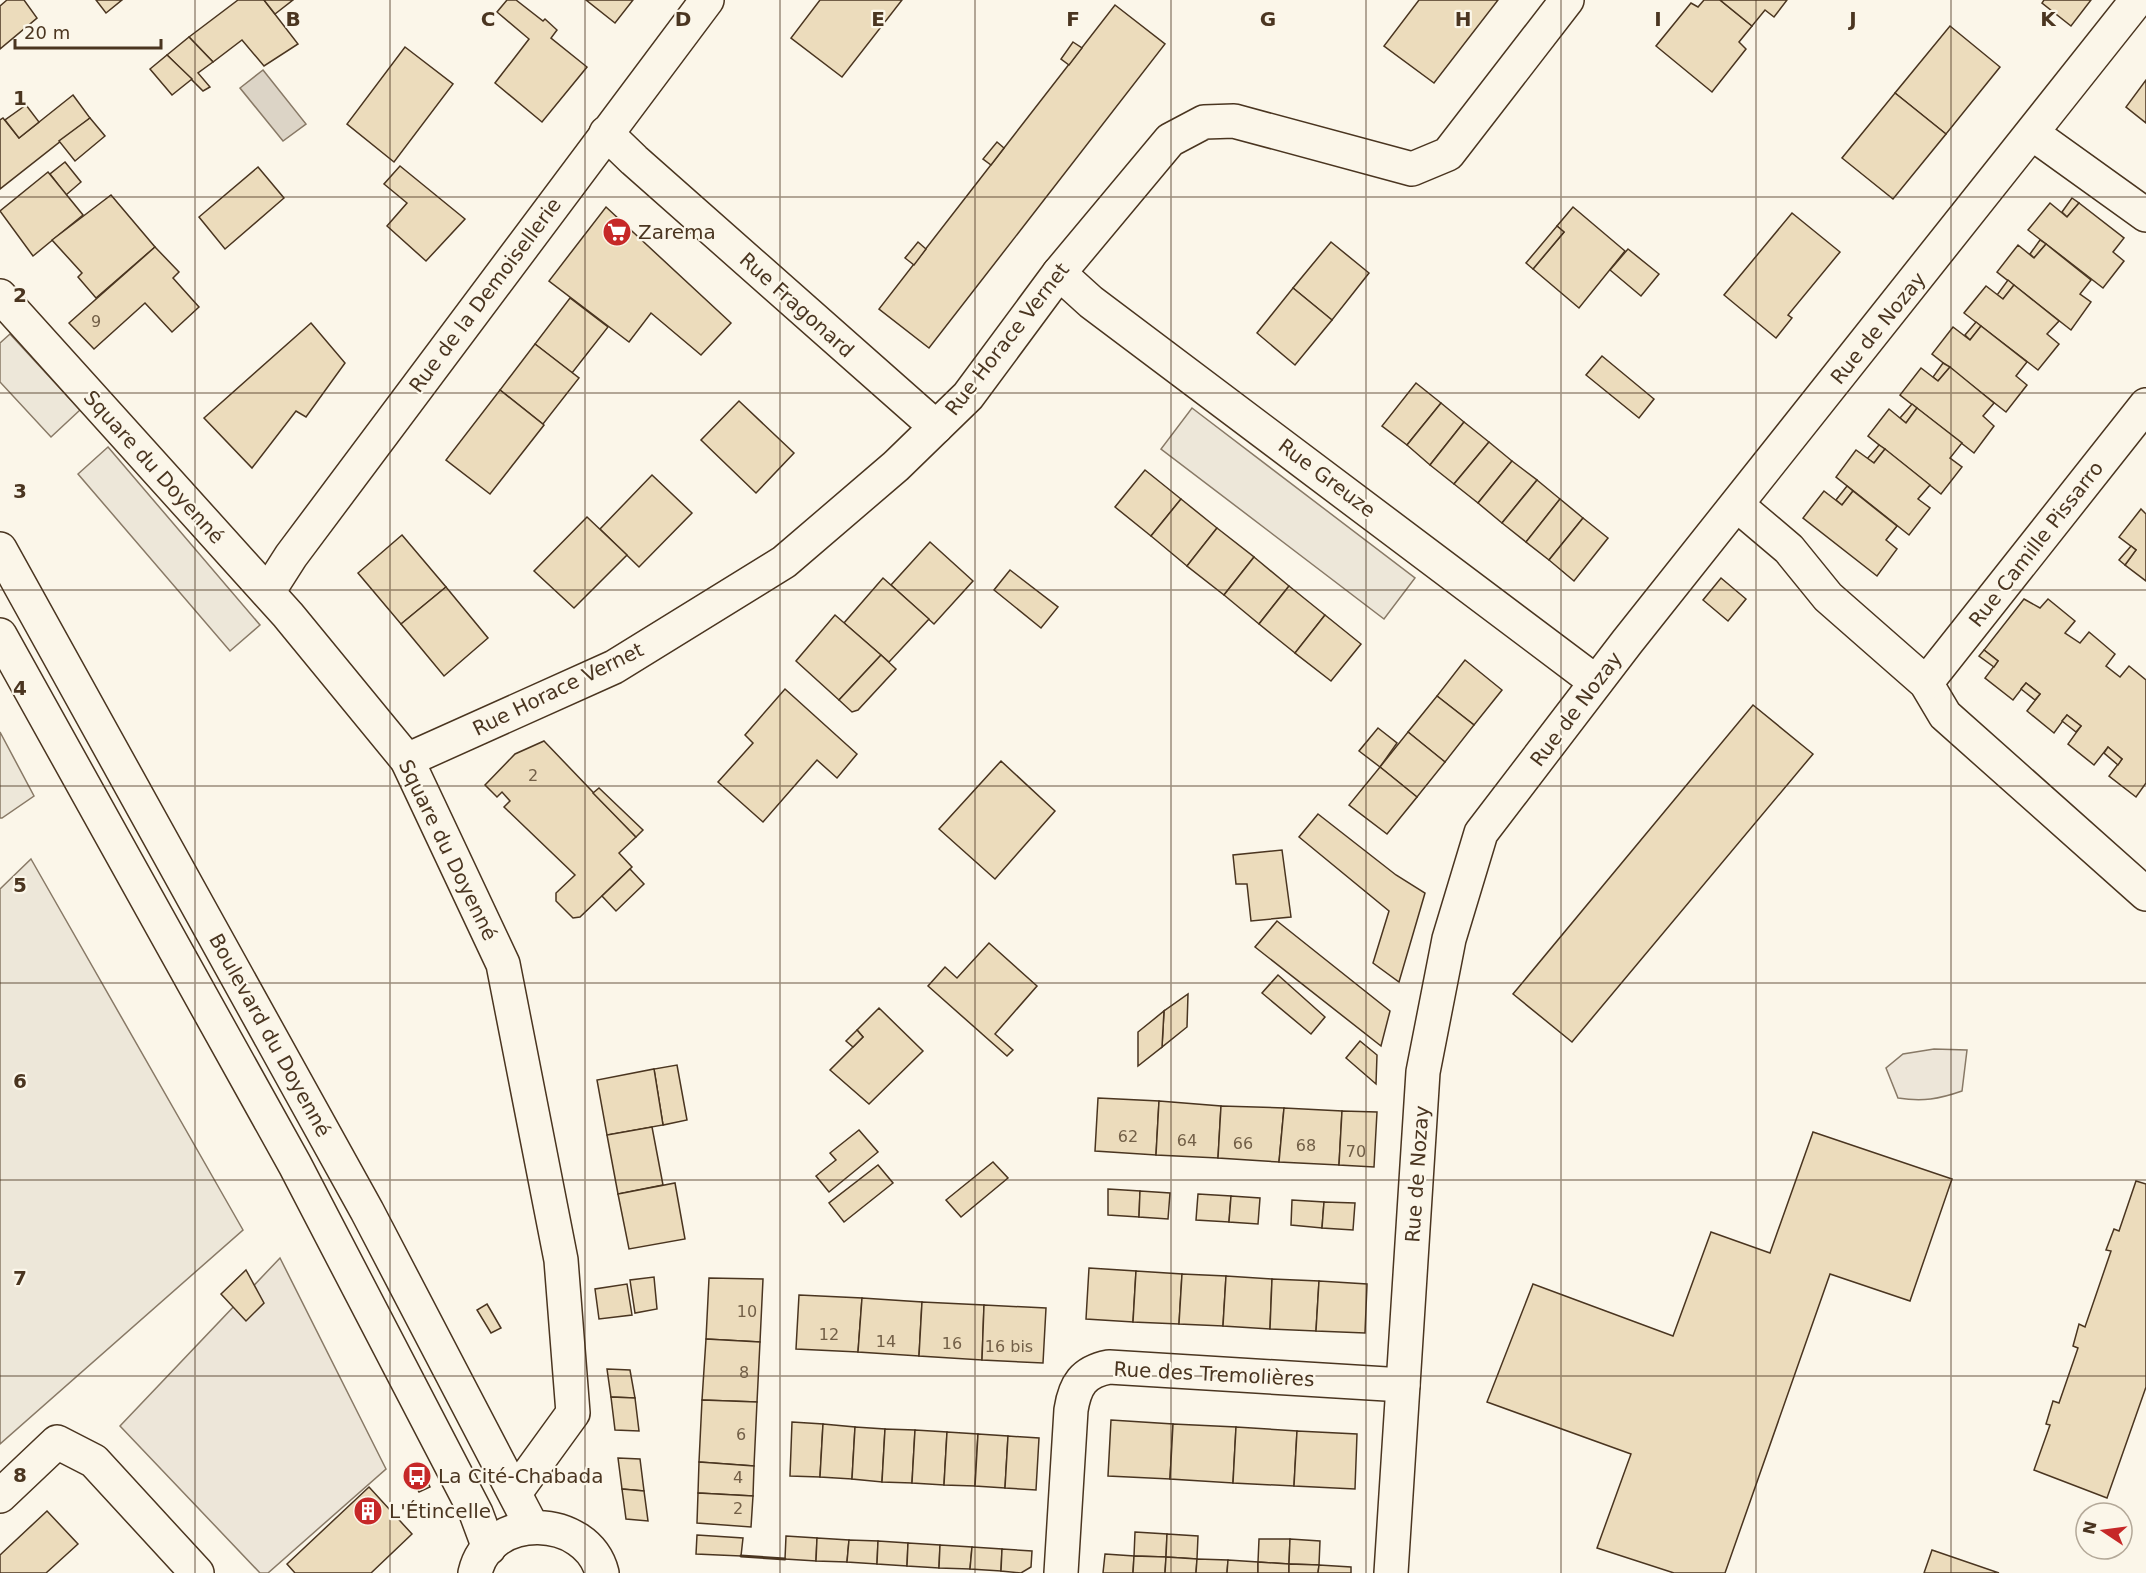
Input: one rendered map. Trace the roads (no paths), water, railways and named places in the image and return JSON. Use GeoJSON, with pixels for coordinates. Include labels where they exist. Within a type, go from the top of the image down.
{"type":"FeatureCollection","features":[{"type":"Feature","properties":{"kind":"street","name":"Rue de la Demoisellerie"},"geometry":{"type":"LineString","coordinates":[[268,592],[291,556],[707,0]]}},
{"type":"Feature","properties":{"kind":"street","name":"Rue Horace Vernet"},"geometry":{"type":"LineString","coordinates":[[407,760],[614,667],[784,561],[896,466],[968,396],[1059,273],[1170,140],[1204,122],[1234,122],[1412,169],[1448,154],[1566,0]]}},
{"type":"Feature","properties":{"kind":"street","name":"Rue de Nozay"},"geometry":{"type":"LineString","coordinates":[[1391,1573],[1423,1072],[1449,939],[1481,833],[1596,682],[2137,0]]}},
{"type":"Feature","properties":{"kind":"street","name":"Rue Fragonard"},"geometry":{"type":"LineString","coordinates":[[606,133],[936,427]]}},
{"type":"Feature","properties":{"kind":"street"},"geometry":{"type":"LineString","coordinates":[[2032,134],[2146,215]]}},
{"type":"Feature","properties":{"kind":"street","name":"Rue Greuze"},"geometry":{"type":"LineString","coordinates":[[1059,273],[1091,302],[1596,682]]}},
{"type":"Feature","properties":{"kind":"street","name":"Square du Doyenné"},"geometry":{"type":"LineString","coordinates":[[0,296],[268,592],[407,760],[503,964],[561,1260],[573,1413],[515,1493]]}},
{"type":"Feature","properties":{"kind":"street","name":"Rue Camille Pissarro"},"geometry":{"type":"LineString","coordinates":[[1926,683],[2146,405]]}},
{"type":"Feature","properties":{"kind":"street"},"geometry":{"type":"LineString","coordinates":[[1737,505],[1789,549],[1828,597],[1926,683],[1945,715],[2146,894]]}},
{"type":"Feature","properties":{"kind":"street","name":"Boulevard du Doyenné"},"geometry":{"type":"LineString","coordinates":[[0,549],[367,1211],[532,1527]]}},
{"type":"Feature","properties":{"kind":"street","name":"Boulevard du Doyenné"},"geometry":{"type":"LineString","coordinates":[[0,635],[295,1165],[476,1514],[482,1561]]}},
{"type":"Feature","properties":{"kind":"street","name":"Rue des Tremolières"},"geometry":{"type":"LineString","coordinates":[[1061,1573],[1072,1404],[1076,1386],[1083,1377],[1095,1370],[1109,1367],[1403,1385]]}},
{"type":"Feature","properties":{"kind":"street"},"geometry":{"type":"LineString","coordinates":[[0,1496],[57,1442],[94,1461],[197,1573]]}},
{"type":"Feature","properties":{"kind":"street","name":"Boulevard du Doyenné"},"geometry":{"type":"LineString","coordinates":[[482,1561],[502,1537],[532,1527],[553,1528],[572,1535],[589,1549],[602,1573]]}},
{"type":"Feature","properties":{"kind":"place","name":"Zarema"},"geometry":{"type":"Point","coordinates":[617,232]}},
{"type":"Feature","properties":{"kind":"place","name":"La Cité-Chabada"},"geometry":{"type":"Point","coordinates":[417,1476]}},
{"type":"Feature","properties":{"kind":"place","name":"L'Étincelle"},"geometry":{"type":"Point","coordinates":[368,1511]}}]}
